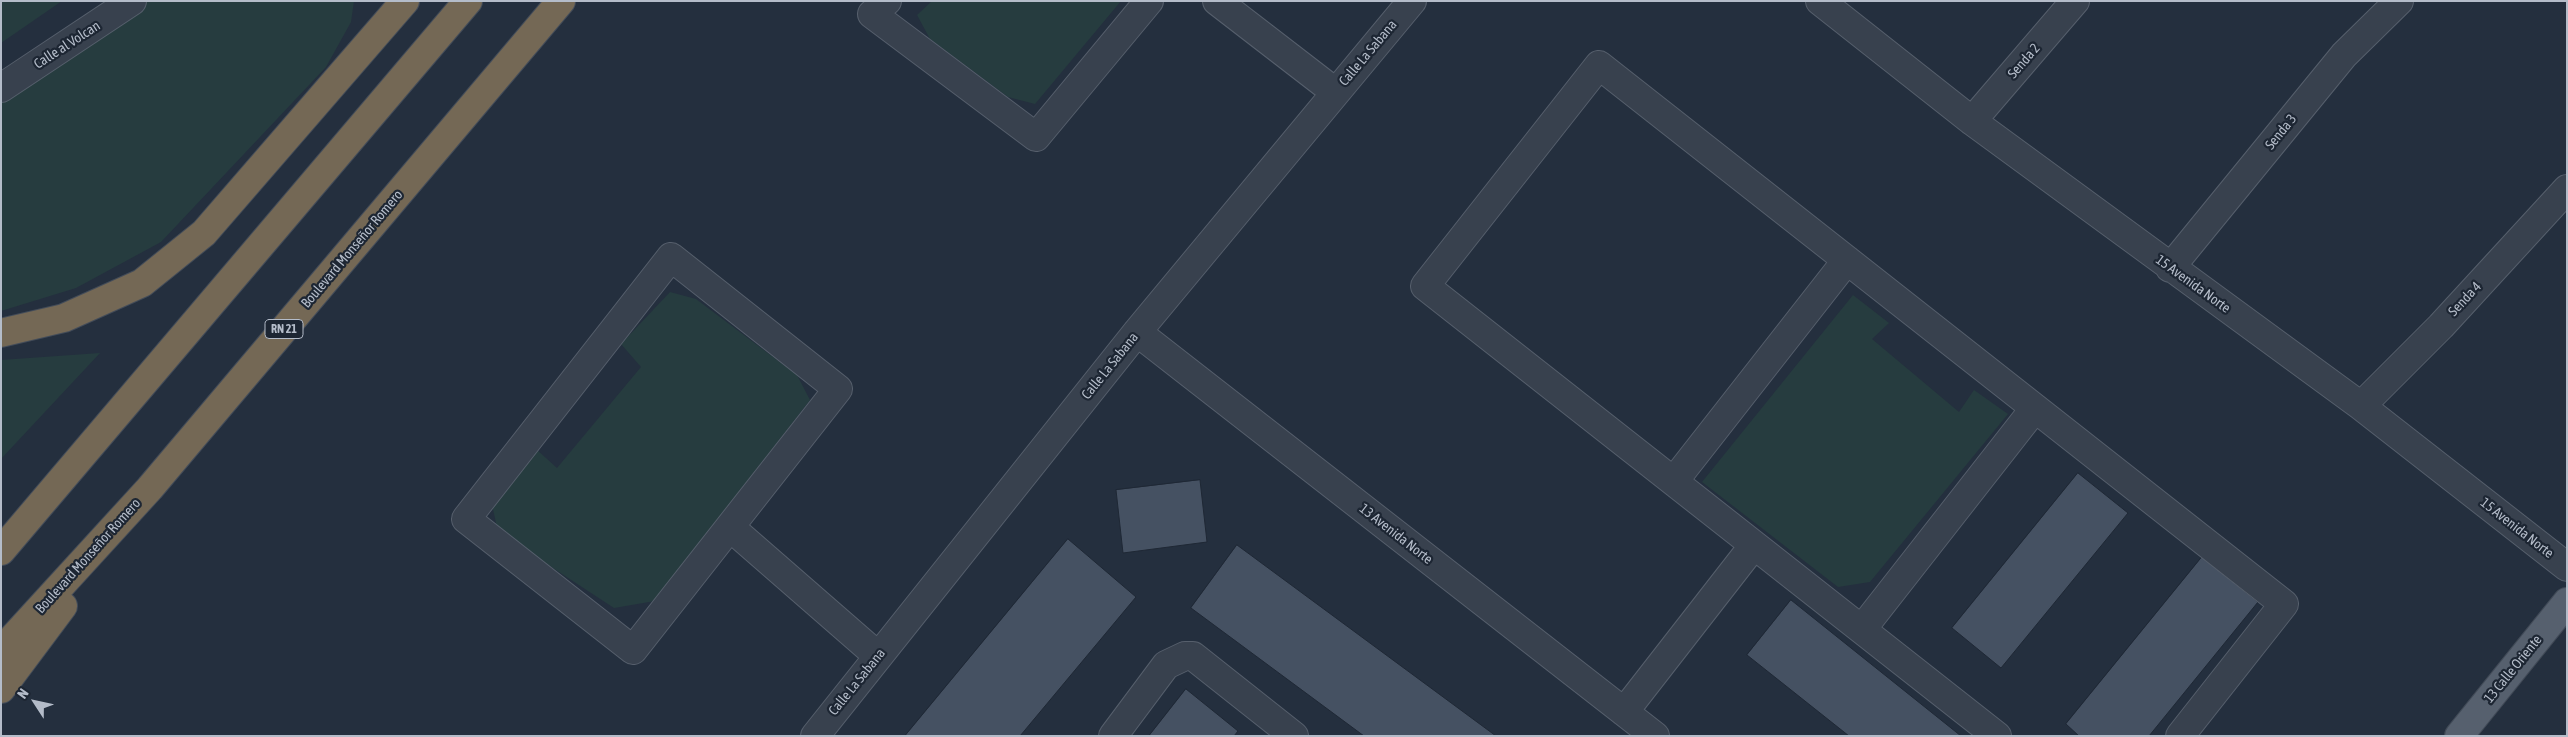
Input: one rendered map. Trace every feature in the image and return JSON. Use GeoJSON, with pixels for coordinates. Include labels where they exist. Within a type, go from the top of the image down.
{"type":"FeatureCollection","features":[{"type":"Feature","properties":{"kind":"highway"},"geometry":{"type":"LineString","coordinates":[[368,43],[381,1]]}},
{"type":"Feature","properties":{"kind":"highway"},"geometry":{"type":"LineString","coordinates":[[1,333],[64,318],[142,283],[204,233],[405,1]]}},
{"type":"Feature","properties":{"kind":"highway"},"geometry":{"type":"LineString","coordinates":[[1,551],[468,1]]}},
{"type":"Feature","properties":{"kind":"highway","name":"Boulevard Monseñor Romero"},"geometry":{"type":"LineString","coordinates":[[1,651],[150,488],[561,1]]}},
{"type":"Feature","properties":{"kind":"highway"},"geometry":{"type":"LineString","coordinates":[[1,689],[150,488]]}},
{"type":"Feature","properties":{"kind":"main road","name":"13 Calle Oriente"},"geometry":{"type":"LineString","coordinates":[[2459,736],[2567,602]]}},
{"type":"Feature","properties":{"kind":"street","name":"Calle al Volcan"},"geometry":{"type":"LineString","coordinates":[[1,88],[132,1]]}},
{"type":"Feature","properties":{"kind":"street"},"geometry":{"type":"LineString","coordinates":[[887,1],[872,14],[1036,137],[1149,1]]}},
{"type":"Feature","properties":{"kind":"street"},"geometry":{"type":"LineString","coordinates":[[1217,1],[1335,92]]}},
{"type":"Feature","properties":{"kind":"street","name":"Calle La Sabana"},"geometry":{"type":"LineString","coordinates":[[815,736],[1137,332],[1412,1]]}},
{"type":"Feature","properties":{"kind":"street","name":"15 Avenida Norte"},"geometry":{"type":"LineString","coordinates":[[1820,1],[1972,121],[2170,268],[2361,406],[2567,567]]}},
{"type":"Feature","properties":{"kind":"street","name":"Senda 2"},"geometry":{"type":"LineString","coordinates":[[1972,121],[2075,1]]}},
{"type":"Feature","properties":{"kind":"street","name":"Senda 3"},"geometry":{"type":"LineString","coordinates":[[2170,268],[2344,55],[2399,1]]}},
{"type":"Feature","properties":{"kind":"street"},"geometry":{"type":"LineString","coordinates":[[1997,736],[1425,286],[1600,65],[2284,604],[2180,736]]}},
{"type":"Feature","properties":{"kind":"street","name":"Senda 4"},"geometry":{"type":"LineString","coordinates":[[2361,406],[2441,326],[2567,189]]}},
{"type":"Feature","properties":{"kind":"street"},"geometry":{"type":"LineString","coordinates":[[671,257],[838,389],[730,527],[633,650],[466,519],[671,257]]}},
{"type":"Feature","properties":{"kind":"street"},"geometry":{"type":"LineString","coordinates":[[1674,481],[1847,260]]}},
{"type":"Feature","properties":{"kind":"street","name":"13 Avenida Norte"},"geometry":{"type":"LineString","coordinates":[[1137,332],[1655,736]]}},
{"type":"Feature","properties":{"kind":"street"},"geometry":{"type":"LineString","coordinates":[[1862,629],[2035,408]]}},
{"type":"Feature","properties":{"kind":"street"},"geometry":{"type":"LineString","coordinates":[[730,527],[878,656]]}},
{"type":"Feature","properties":{"kind":"street"},"geometry":{"type":"LineString","coordinates":[[1624,712],[1754,544]]}},
{"type":"Feature","properties":{"kind":"street"},"geometry":{"type":"LineString","coordinates":[[1113,736],[1166,665],[1185,656],[1193,656],[1294,736]]}},
{"type":"Feature","properties":{"kind":"green space"},"geometry":{"type":"Polygon","coordinates":[[[1,1],[62,1],[1,43],[1,1]]]}},
{"type":"Feature","properties":{"kind":"green space"},"geometry":{"type":"Polygon","coordinates":[[[145,1],[354,1],[351,22],[326,67],[161,242],[76,288],[1,311],[1,100],[145,1]]]}},
{"type":"Feature","properties":{"kind":"green space"},"geometry":{"type":"Polygon","coordinates":[[[932,1],[1121,1],[1035,104],[1008,97],[930,39],[917,15],[932,1]]]}},
{"type":"Feature","properties":{"kind":"green space"},"geometry":{"type":"Polygon","coordinates":[[[670,292],[696,299],[797,375],[810,400],[655,601],[614,608],[498,532],[491,500],[536,449],[557,468],[641,367],[621,344],[670,292]]]}},
{"type":"Feature","properties":{"kind":"green space"},"geometry":{"type":"Polygon","coordinates":[[[1853,295],[1889,323],[1872,339],[1959,412],[1974,390],[2008,414],[1870,582],[1838,587],[1702,482],[1853,295]]]}},
{"type":"Feature","properties":{"kind":"green space"},"geometry":{"type":"Polygon","coordinates":[[[100,353],[1,459],[1,360],[100,353]]]}},
{"type":"Feature","properties":{"kind":"building"},"geometry":{"type":"Polygon","coordinates":[[[2078,473],[2128,513],[2001,668],[1952,628],[2078,473]]]}},
{"type":"Feature","properties":{"kind":"building"},"geometry":{"type":"Polygon","coordinates":[[[1200,480],[1207,542],[1123,553],[1116,490],[1200,480]]]}},
{"type":"Feature","properties":{"kind":"building"},"geometry":{"type":"Polygon","coordinates":[[[1068,539],[1136,597],[1020,736],[905,736],[1068,539]]]}},
{"type":"Feature","properties":{"kind":"building"},"geometry":{"type":"Polygon","coordinates":[[[1237,545],[1496,736],[1364,736],[1191,608],[1237,545]]]}},
{"type":"Feature","properties":{"kind":"building"},"geometry":{"type":"Polygon","coordinates":[[[2202,557],[2258,602],[2149,736],[2079,736],[2066,724],[2202,557]]]}},
{"type":"Feature","properties":{"kind":"building"},"geometry":{"type":"Polygon","coordinates":[[[1791,600],[1961,736],[1849,736],[1747,655],[1791,600]]]}},
{"type":"Feature","properties":{"kind":"building"},"geometry":{"type":"Polygon","coordinates":[[[1186,689],[1238,731],[1234,736],[1149,736],[1186,689]]]}}]}
